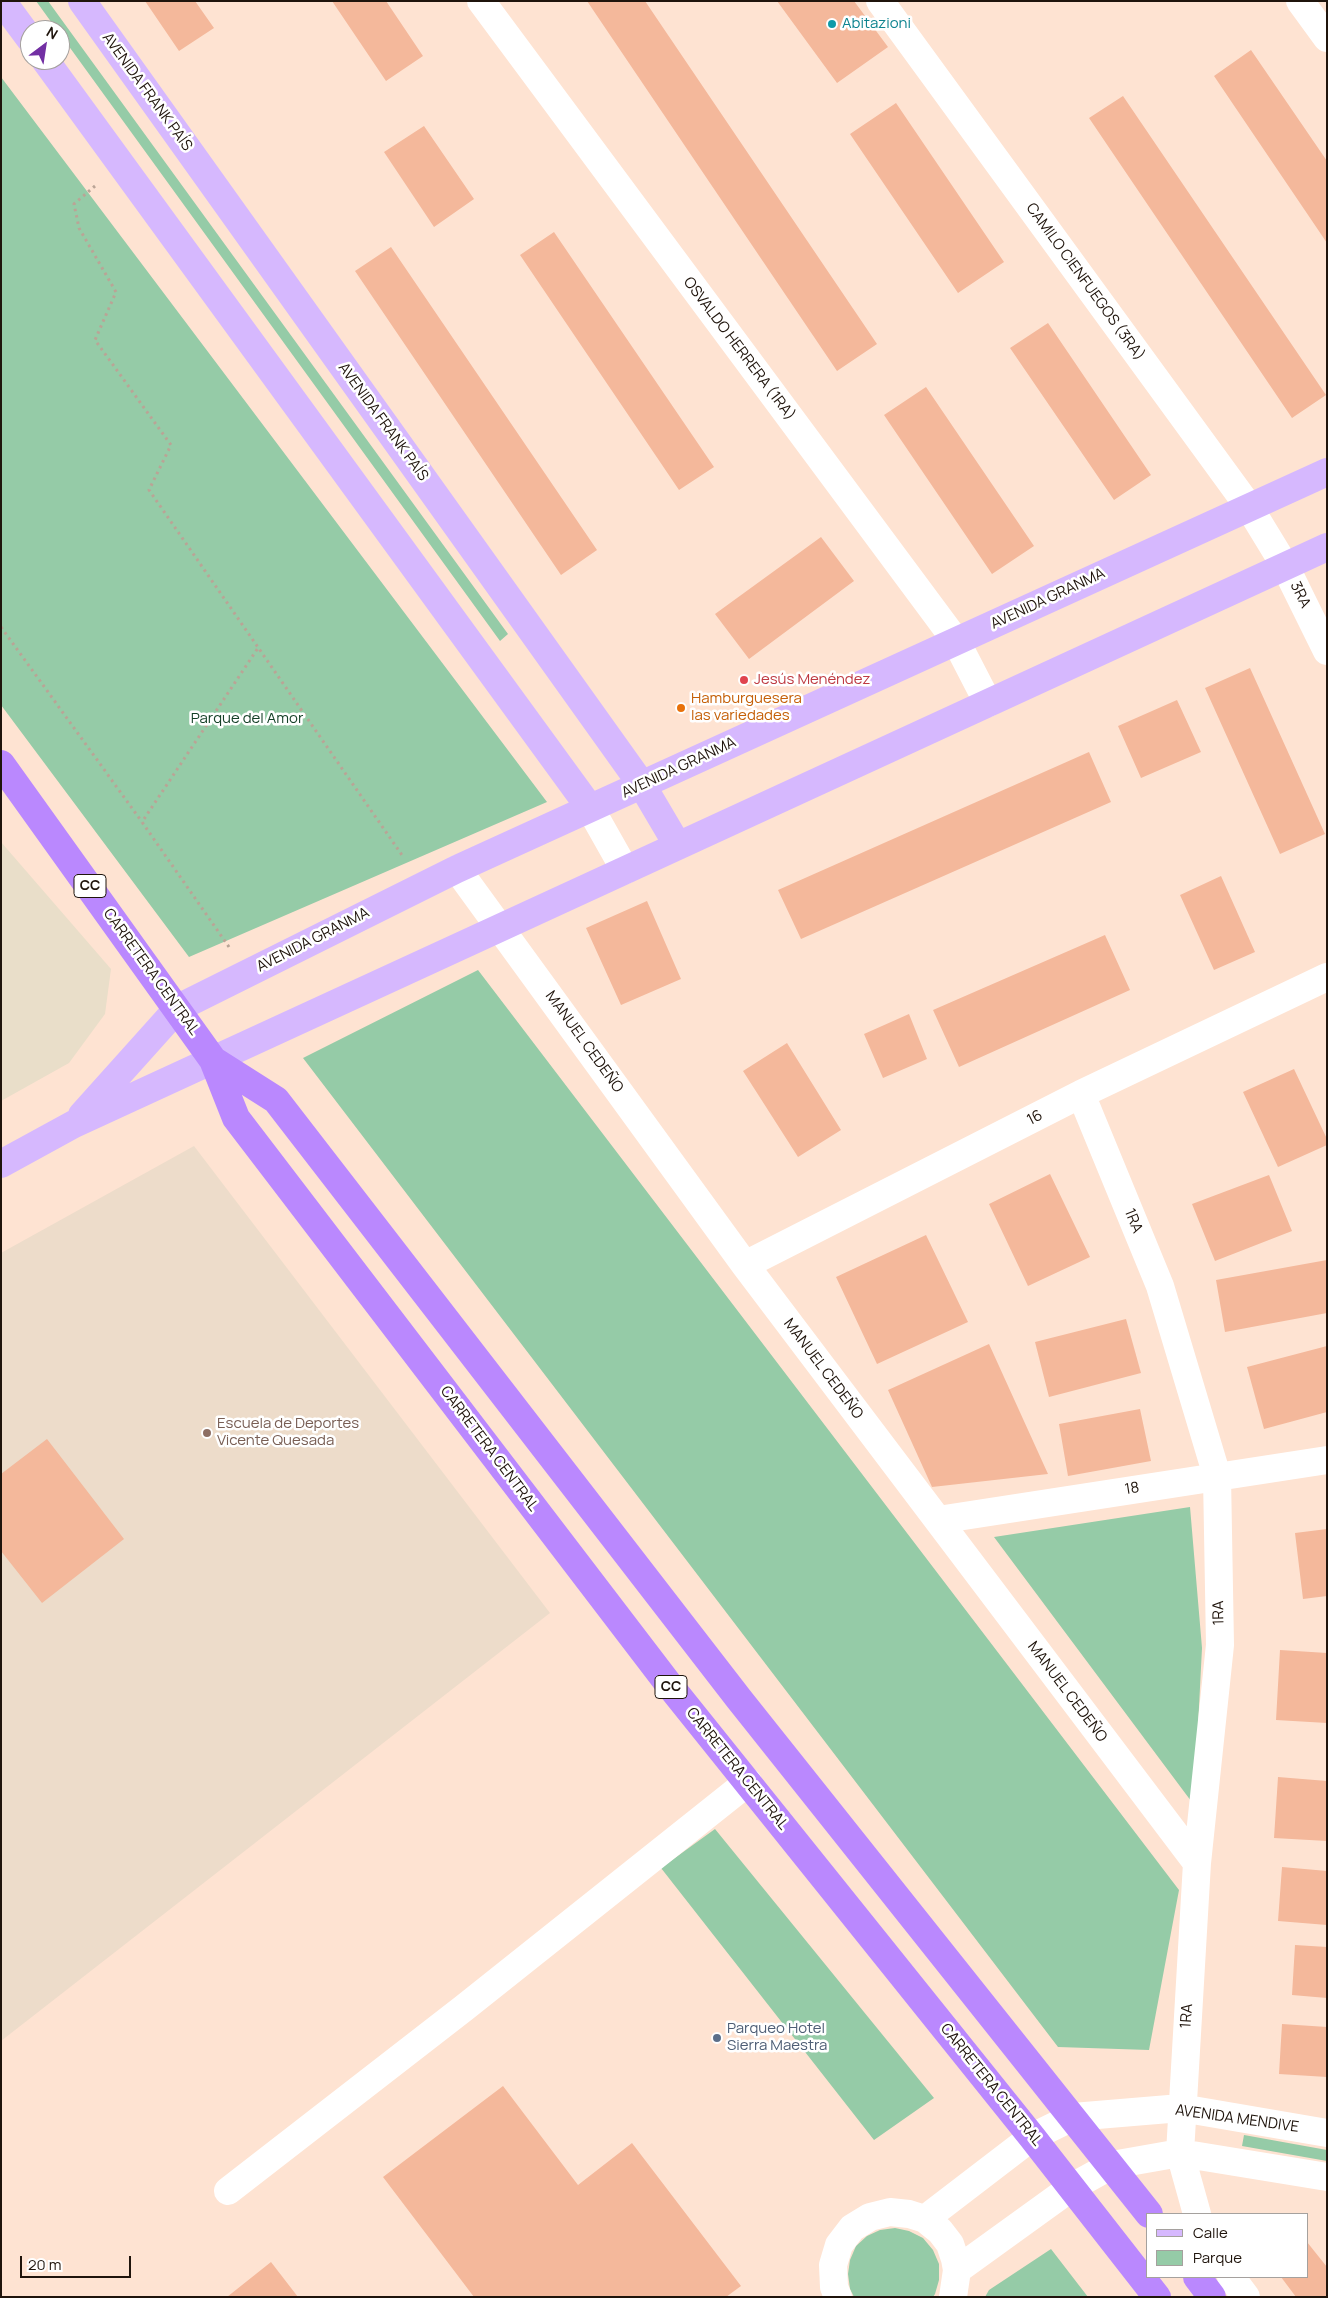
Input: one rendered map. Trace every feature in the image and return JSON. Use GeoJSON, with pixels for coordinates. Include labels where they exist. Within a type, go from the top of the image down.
{"type":"FeatureCollection","features":[{"type":"Feature","properties":{"kind":"highway","name":"CARRETERA CENTRAL"},"geometry":{"type":"LineString","coordinates":[[1,764],[214,1060],[236,1118],[664,1678],[1072,2187],[1157,2297]]}},
{"type":"Feature","properties":{"kind":"highway","name":"CARRETERA CENTRAL"},"geometry":{"type":"LineString","coordinates":[[214,1060],[276,1100],[739,1698],[1149,2213]]}},
{"type":"Feature","properties":{"kind":"highway"},"geometry":{"type":"LineString","coordinates":[[1198,2278],[1212,2297]]}},
{"type":"Feature","properties":{"kind":"main road"},"geometry":{"type":"LineString","coordinates":[[2,1],[20,25]]}},
{"type":"Feature","properties":{"kind":"main road","name":"AVENIDA FRANK PAÍS"},"geometry":{"type":"LineString","coordinates":[[82,1],[642,785],[678,846]]}},
{"type":"Feature","properties":{"kind":"main road"},"geometry":{"type":"LineString","coordinates":[[52,70],[590,808]]}},
{"type":"Feature","properties":{"kind":"main road","name":"AVENIDA GRANMA"},"geometry":{"type":"LineString","coordinates":[[74,1124],[178,1008],[423,885],[1327,472]]}},
{"type":"Feature","properties":{"kind":"main road","name":"AVENIDA GRANMA"},"geometry":{"type":"LineString","coordinates":[[1,1164],[74,1124],[1327,547]]}},
{"type":"Feature","properties":{"kind":"street","name":"OSVALDO HERRERA (1RA)"},"geometry":{"type":"LineString","coordinates":[[481,1],[956,641],[988,703]]}},
{"type":"Feature","properties":{"kind":"street","name":"CAMILO CIENFUEGOS (3RA)"},"geometry":{"type":"LineString","coordinates":[[880,1],[1249,507],[1285,566]]}},
{"type":"Feature","properties":{"kind":"street"},"geometry":{"type":"LineString","coordinates":[[1300,1],[1327,38]]}},
{"type":"Feature","properties":{"kind":"street","name":"3RA"},"geometry":{"type":"LineString","coordinates":[[1285,566],[1327,651]]}},
{"type":"Feature","properties":{"kind":"street"},"geometry":{"type":"LineString","coordinates":[[590,808],[625,870]]}},
{"type":"Feature","properties":{"kind":"street","name":"MANUEL CEDEÑO"},"geometry":{"type":"LineString","coordinates":[[458,869],[745,1265],[1197,1863]]}},
{"type":"Feature","properties":{"kind":"street","name":"16"},"geometry":{"type":"LineString","coordinates":[[745,1265],[1081,1094],[1327,977]]}},
{"type":"Feature","properties":{"kind":"street","name":"1RA"},"geometry":{"type":"LineString","coordinates":[[1081,1094],[1160,1286],[1217,1476],[1220,1644],[1197,1863],[1181,2108],[1180,2154],[1197,2213]]}},
{"type":"Feature","properties":{"kind":"street","name":"18"},"geometry":{"type":"LineString","coordinates":[[938,1520],[1327,1460]]}},
{"type":"Feature","properties":{"kind":"street"},"geometry":{"type":"LineString","coordinates":[[228,2191],[464,2008],[748,1782]]}},
{"type":"Feature","properties":{"kind":"street","name":"AVENIDA MENDIVE"},"geometry":{"type":"LineString","coordinates":[[925,2219],[1032,2137],[1073,2117],[1181,2108],[1327,2133]]}},
{"type":"Feature","properties":{"kind":"street"},"geometry":{"type":"LineString","coordinates":[[958,2270],[1072,2187],[1112,2165],[1180,2154],[1327,2177]]}},
{"type":"Feature","properties":{"kind":"street"},"geometry":{"type":"LineString","coordinates":[[838,2297],[834,2287],[833,2265],[839,2245],[852,2228],[870,2217],[890,2212],[910,2214],[925,2219],[940,2231],[950,2244],[958,2270],[953,2297]]}},
{"type":"Feature","properties":{"kind":"street"},"geometry":{"type":"LineString","coordinates":[[1232,2278],[1246,2297]]}},
{"type":"Feature","properties":{"kind":"path"},"geometry":{"type":"LineString","coordinates":[[122,163],[74,204],[79,228],[116,292],[95,340],[171,445],[149,490],[423,885]]}},
{"type":"Feature","properties":{"kind":"path"},"geometry":{"type":"LineString","coordinates":[[1,626],[248,973]]}},
{"type":"Feature","properties":{"kind":"path"},"geometry":{"type":"LineString","coordinates":[[142,822],[258,648]]}},
{"type":"Feature","properties":{"kind":"shaded area"},"geometry":{"type":"Polygon","coordinates":[[[1,842],[111,969],[105,1014],[69,1063],[1,1101],[1,842]]]}},
{"type":"Feature","properties":{"kind":"shaded area","name":"Escuela de Deportes Vicente Quesada"},"geometry":{"type":"Polygon","coordinates":[[[194,1146],[550,1613],[1,2041],[1,1253],[194,1146]]]}},
{"type":"Feature","properties":{"kind":"green space"},"geometry":{"type":"Polygon","coordinates":[[[36,1],[48,1],[62,20],[50,20],[36,1]]]}},
{"type":"Feature","properties":{"kind":"green space"},"geometry":{"type":"Polygon","coordinates":[[[70,31],[508,634],[500,641],[70,48],[70,31]]]}},
{"type":"Feature","properties":{"kind":"green space","name":"Parque del Amor"},"geometry":{"type":"Polygon","coordinates":[[[1,77],[547,802],[189,957],[1,705],[1,77]]]}},
{"type":"Feature","properties":{"kind":"green space"},"geometry":{"type":"Polygon","coordinates":[[[478,970],[1179,1890],[1149,2050],[1058,2047],[303,1058],[478,970]]]}},
{"type":"Feature","properties":{"kind":"green space"},"geometry":{"type":"Polygon","coordinates":[[[1190,1507],[1202,1648],[1194,1805],[994,1537],[1190,1507]]]}},
{"type":"Feature","properties":{"kind":"green space"},"geometry":{"type":"Polygon","coordinates":[[[715,1829],[934,2098],[874,2140],[661,1868],[715,1829]]]}},
{"type":"Feature","properties":{"kind":"green space"},"geometry":{"type":"Polygon","coordinates":[[[1244,2135],[1327,2150],[1327,2161],[1242,2146],[1244,2135]]]}},
{"type":"Feature","properties":{"kind":"green space"},"geometry":{"type":"Polygon","coordinates":[[[895,2228],[909,2231],[923,2238],[933,2250],[939,2264],[939,2280],[935,2294],[933,2297],[854,2297],[850,2289],[848,2274],[850,2260],[856,2246],[867,2236],[880,2230],[895,2228]]]}},
{"type":"Feature","properties":{"kind":"green space"},"geometry":{"type":"Polygon","coordinates":[[[1051,2249],[1088,2297],[985,2297],[989,2290],[1051,2249]]]}},
{"type":"Feature","properties":{"kind":"building"},"geometry":{"type":"Polygon","coordinates":[[[145,1],[195,1],[214,28],[179,51],[145,1]]]}},
{"type":"Feature","properties":{"kind":"building"},"geometry":{"type":"Polygon","coordinates":[[[332,1],[386,1],[423,56],[386,81],[332,1]]]}},
{"type":"Feature","properties":{"kind":"building"},"geometry":{"type":"Polygon","coordinates":[[[587,1],[645,1],[877,344],[837,371],[587,1]]]}},
{"type":"Feature","properties":{"kind":"building","name":"Abitazioni"},"geometry":{"type":"Polygon","coordinates":[[[777,1],[854,1],[888,47],[837,83],[777,1]]]}},
{"type":"Feature","properties":{"kind":"building"},"geometry":{"type":"Polygon","coordinates":[[[1251,50],[1327,161],[1327,243],[1214,76],[1251,50]]]}},
{"type":"Feature","properties":{"kind":"building"},"geometry":{"type":"Polygon","coordinates":[[[1123,96],[1326,395],[1292,418],[1089,118],[1123,96]]]}},
{"type":"Feature","properties":{"kind":"building"},"geometry":{"type":"Polygon","coordinates":[[[896,103],[1004,262],[958,293],[850,134],[896,103]]]}},
{"type":"Feature","properties":{"kind":"building"},"geometry":{"type":"Polygon","coordinates":[[[424,126],[474,199],[434,227],[384,152],[424,126]]]}},
{"type":"Feature","properties":{"kind":"building"},"geometry":{"type":"Polygon","coordinates":[[[554,232],[714,467],[679,490],[520,255],[554,232]]]}},
{"type":"Feature","properties":{"kind":"building"},"geometry":{"type":"Polygon","coordinates":[[[391,247],[597,550],[561,575],[355,271],[391,247]]]}},
{"type":"Feature","properties":{"kind":"building"},"geometry":{"type":"Polygon","coordinates":[[[1048,323],[1151,475],[1114,500],[1010,348],[1048,323]]]}},
{"type":"Feature","properties":{"kind":"building"},"geometry":{"type":"Polygon","coordinates":[[[926,387],[1034,546],[992,574],[884,415],[926,387]]]}},
{"type":"Feature","properties":{"kind":"building"},"geometry":{"type":"Polygon","coordinates":[[[821,537],[854,581],[749,659],[715,614],[821,537]]]}},
{"type":"Feature","properties":{"kind":"building"},"geometry":{"type":"Polygon","coordinates":[[[1250,668],[1325,834],[1280,854],[1205,688],[1250,668]]]}},
{"type":"Feature","properties":{"kind":"building"},"geometry":{"type":"Polygon","coordinates":[[[1177,700],[1201,752],[1141,778],[1118,726],[1177,700]]]}},
{"type":"Feature","properties":{"kind":"building"},"geometry":{"type":"Polygon","coordinates":[[[1089,752],[1111,802],[801,939],[778,890],[1089,752]]]}},
{"type":"Feature","properties":{"kind":"building"},"geometry":{"type":"Polygon","coordinates":[[[1221,876],[1255,952],[1214,970],[1180,895],[1221,876]]]}},
{"type":"Feature","properties":{"kind":"building"},"geometry":{"type":"Polygon","coordinates":[[[647,901],[681,979],[621,1005],[586,928],[647,901]]]}},
{"type":"Feature","properties":{"kind":"building"},"geometry":{"type":"Polygon","coordinates":[[[1105,935],[1130,990],[959,1067],[933,1010],[1105,935]]]}},
{"type":"Feature","properties":{"kind":"building"},"geometry":{"type":"Polygon","coordinates":[[[909,1014],[927,1059],[883,1078],[864,1034],[909,1014]]]}},
{"type":"Feature","properties":{"kind":"building"},"geometry":{"type":"Polygon","coordinates":[[[787,1043],[841,1130],[798,1157],[743,1071],[787,1043]]]}},
{"type":"Feature","properties":{"kind":"building"},"geometry":{"type":"Polygon","coordinates":[[[1294,1069],[1327,1139],[1327,1145],[1278,1167],[1243,1092],[1294,1069]]]}},
{"type":"Feature","properties":{"kind":"building"},"geometry":{"type":"Polygon","coordinates":[[[1050,1174],[1090,1257],[1028,1286],[989,1204],[1050,1174]]]}},
{"type":"Feature","properties":{"kind":"building"},"geometry":{"type":"Polygon","coordinates":[[[1269,1175],[1292,1231],[1215,1261],[1192,1204],[1269,1175]]]}},
{"type":"Feature","properties":{"kind":"building"},"geometry":{"type":"Polygon","coordinates":[[[926,1235],[968,1322],[877,1364],[836,1277],[926,1235]]]}},
{"type":"Feature","properties":{"kind":"building"},"geometry":{"type":"Polygon","coordinates":[[[1327,1260],[1327,1313],[1225,1332],[1216,1280],[1327,1260]]]}},
{"type":"Feature","properties":{"kind":"building"},"geometry":{"type":"Polygon","coordinates":[[[1126,1319],[1141,1373],[1049,1397],[1035,1342],[1126,1319]]]}},
{"type":"Feature","properties":{"kind":"building"},"geometry":{"type":"Polygon","coordinates":[[[989,1344],[1048,1474],[932,1487],[888,1390],[989,1344]]]}},
{"type":"Feature","properties":{"kind":"building"},"geometry":{"type":"Polygon","coordinates":[[[1327,1346],[1327,1412],[1264,1429],[1247,1367],[1327,1346]]]}},
{"type":"Feature","properties":{"kind":"building"},"geometry":{"type":"Polygon","coordinates":[[[1140,1409],[1151,1461],[1068,1476],[1059,1424],[1140,1409]]]}},
{"type":"Feature","properties":{"kind":"building"},"geometry":{"type":"Polygon","coordinates":[[[47,1439],[124,1539],[42,1603],[1,1551],[1,1474],[47,1439]]]}},
{"type":"Feature","properties":{"kind":"building"},"geometry":{"type":"Polygon","coordinates":[[[1327,1529],[1327,1596],[1303,1599],[1295,1533],[1327,1529]]]}},
{"type":"Feature","properties":{"kind":"building"},"geometry":{"type":"Polygon","coordinates":[[[1280,1650],[1327,1653],[1327,1723],[1276,1720],[1280,1650]]]}},
{"type":"Feature","properties":{"kind":"building"},"geometry":{"type":"Polygon","coordinates":[[[1278,1777],[1327,1781],[1327,1841],[1274,1838],[1278,1777]]]}},
{"type":"Feature","properties":{"kind":"building"},"geometry":{"type":"Polygon","coordinates":[[[1282,1867],[1327,1871],[1327,1925],[1278,1921],[1282,1867]]]}},
{"type":"Feature","properties":{"kind":"building"},"geometry":{"type":"Polygon","coordinates":[[[1295,1945],[1327,1947],[1327,1998],[1292,1995],[1295,1945]]]}},
{"type":"Feature","properties":{"kind":"building"},"geometry":{"type":"Polygon","coordinates":[[[1282,2024],[1327,2027],[1327,2077],[1279,2074],[1282,2024]]]}},
{"type":"Feature","properties":{"kind":"building"},"geometry":{"type":"Polygon","coordinates":[[[503,2086],[578,2185],[632,2143],[741,2286],[726,2297],[474,2297],[383,2177],[503,2086]]]}},
{"type":"Feature","properties":{"kind":"building"},"geometry":{"type":"Polygon","coordinates":[[[1308,2243],[1327,2267],[1327,2297],[1296,2297],[1282,2278],[1308,2278],[1308,2243]]]}},
{"type":"Feature","properties":{"kind":"building"},"geometry":{"type":"Polygon","coordinates":[[[271,2262],[298,2297],[227,2297],[271,2262]]]}},
{"type":"Feature","properties":{"kind":"place","name":"Abitazioni"},"geometry":{"type":"Point","coordinates":[832,24]}},
{"type":"Feature","properties":{"kind":"place","name":"Jesús Menéndez"},"geometry":{"type":"Point","coordinates":[744,680]}},
{"type":"Feature","properties":{"kind":"place","name":"Hamburguesera las variedades"},"geometry":{"type":"Point","coordinates":[681,708]}},
{"type":"Feature","properties":{"kind":"place","name":"Escuela de Deportes Vicente Quesada"},"geometry":{"type":"Point","coordinates":[207,1433]}},
{"type":"Feature","properties":{"kind":"place","name":"Parqueo Hotel Sierra Maestra"},"geometry":{"type":"Point","coordinates":[717,2038]}}]}
